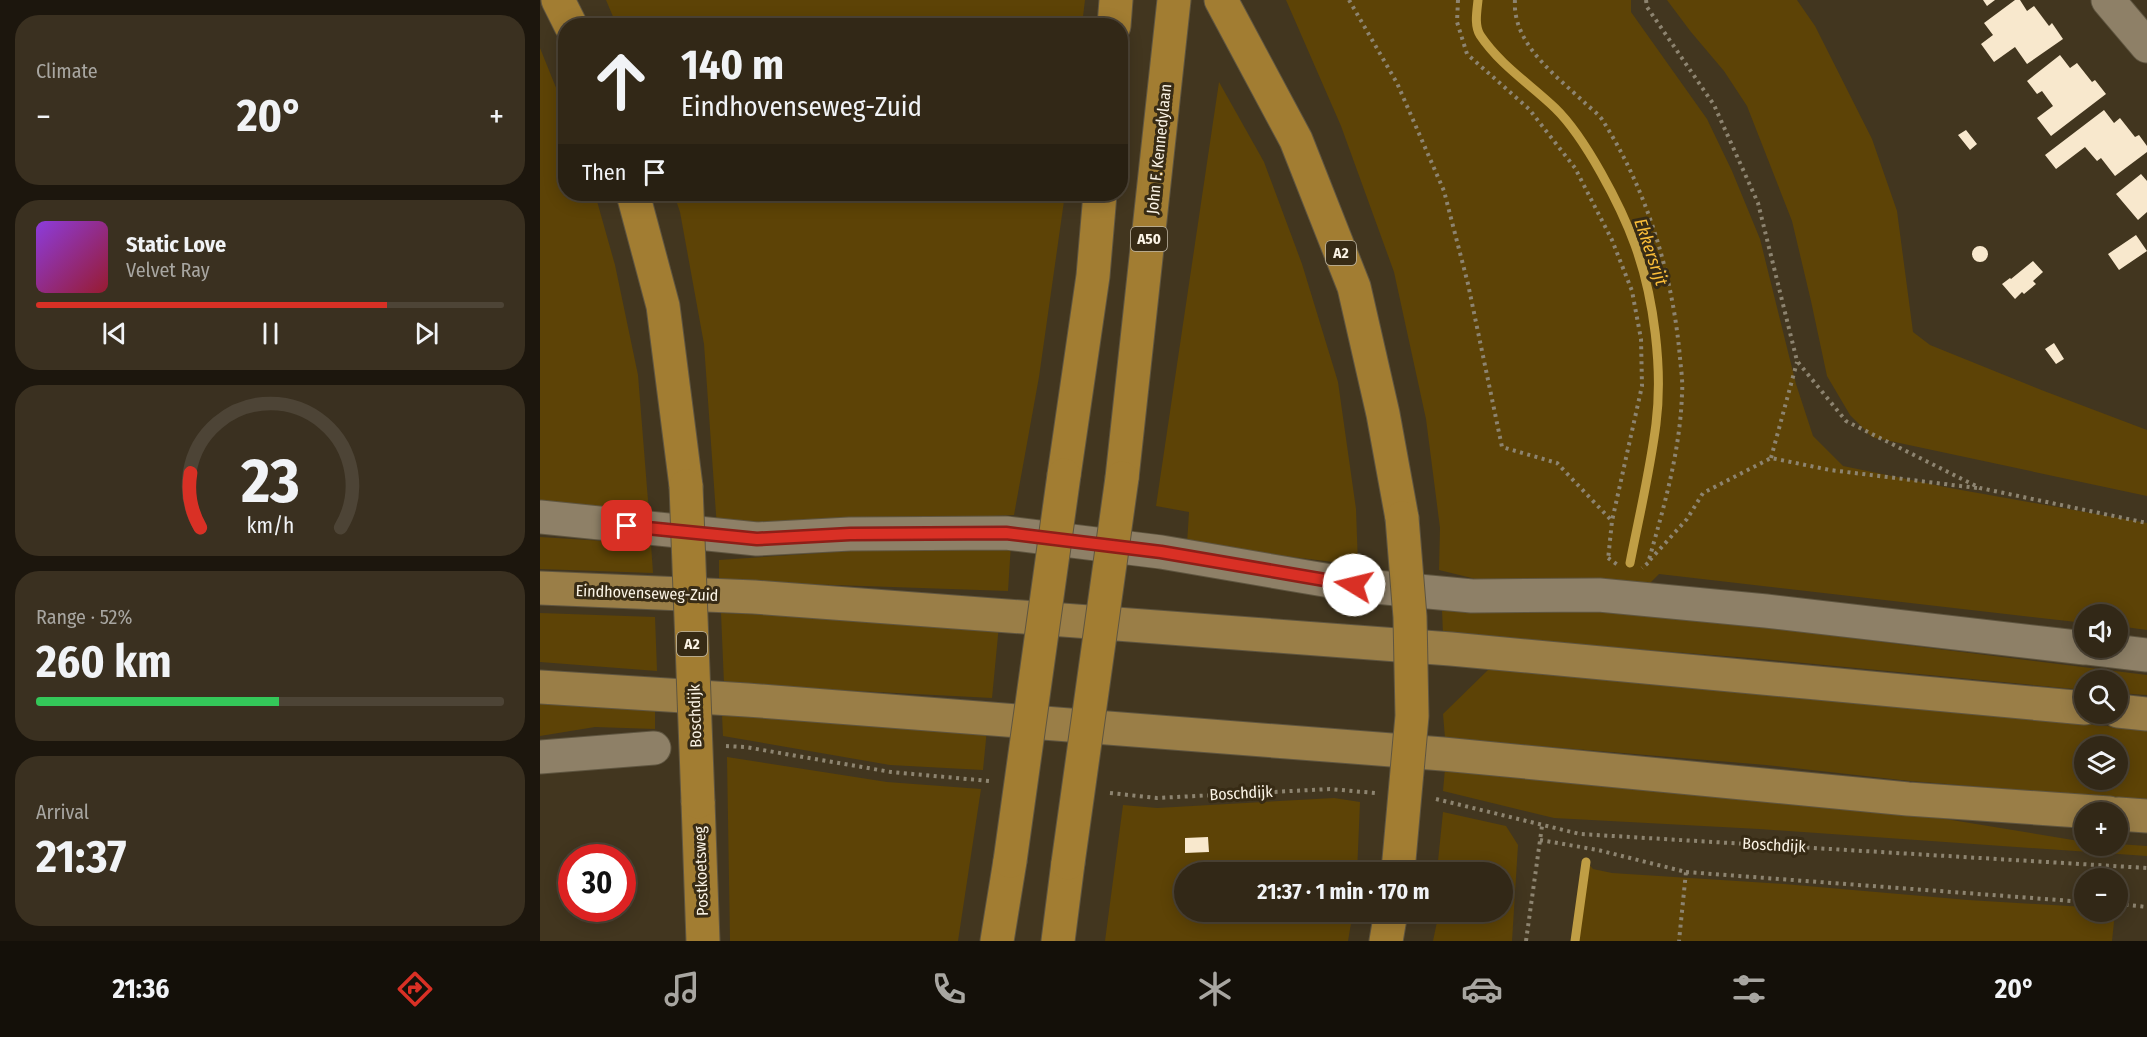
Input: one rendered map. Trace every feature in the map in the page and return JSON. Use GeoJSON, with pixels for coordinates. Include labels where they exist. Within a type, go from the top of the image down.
{"type":"FeatureCollection","features":[{"type":"Feature","properties":{"kind":"highway"},"geometry":{"type":"LineString","coordinates":[[558,0],[567,18]]}},
{"type":"Feature","properties":{"kind":"highway"},"geometry":{"type":"LineString","coordinates":[[1115,18],[1116,0]]}},
{"type":"Feature","properties":{"kind":"highway","name":"John F. Kennedylaan"},"geometry":{"type":"LineString","coordinates":[[1058,941],[1122,478],[1174,0]]}},
{"type":"Feature","properties":{"kind":"highway","name":"A2"},"geometry":{"type":"LineString","coordinates":[[1223,4],[1296,140],[1354,287],[1383,414],[1402,518],[1410,617],[1412,716],[1399,862]]}},
{"type":"Feature","properties":{"kind":"highway","name":"Boschdijk"},"geometry":{"type":"LineString","coordinates":[[635,201],[663,306],[686,486],[698,802]]}},
{"type":"Feature","properties":{"kind":"highway"},"geometry":{"type":"LineString","coordinates":[[997,941],[1093,276],[1099,201]]}},
{"type":"Feature","properties":{"kind":"highway","name":"Postkoetsweg"},"geometry":{"type":"LineString","coordinates":[[698,802],[703,941]]}},
{"type":"Feature","properties":{"kind":"highway"},"geometry":{"type":"LineString","coordinates":[[1386,941],[1389,922]]}},
{"type":"Feature","properties":{"kind":"main road","name":"Eindhovenseweg-Zuid"},"geometry":{"type":"LineString","coordinates":[[540,588],[754,597],[1451,649],[2074,707]]}},
{"type":"Feature","properties":{"kind":"main road"},"geometry":{"type":"LineString","coordinates":[[540,687],[747,700],[1443,754],[1908,799],[2074,811]]}},
{"type":"Feature","properties":{"kind":"main road"},"geometry":{"type":"LineString","coordinates":[[2128,712],[2147,714]]}},
{"type":"Feature","properties":{"kind":"main road"},"geometry":{"type":"LineString","coordinates":[[2128,815],[2147,816]]}},
{"type":"Feature","properties":{"kind":"street"},"geometry":{"type":"LineString","coordinates":[[2113,2],[2147,46]]}},
{"type":"Feature","properties":{"kind":"street"},"geometry":{"type":"LineString","coordinates":[[540,517],[757,539],[850,534],[1006,533],[1161,552],[1354,585],[1472,596],[1599,595],[1766,611],[2074,647]]}},
{"type":"Feature","properties":{"kind":"street"},"geometry":{"type":"LineString","coordinates":[[2128,653],[2147,655]]}},
{"type":"Feature","properties":{"kind":"street"},"geometry":{"type":"LineString","coordinates":[[540,757],[654,748]]}},
{"type":"Feature","properties":{"kind":"path"},"geometry":{"type":"LineString","coordinates":[[1349,0],[1397,83],[1444,190],[1468,284],[1502,447],[1557,463],[1612,521]]}},
{"type":"Feature","properties":{"kind":"path"},"geometry":{"type":"LineString","coordinates":[[1458,0],[1457,22],[1467,54],[1528,110],[1575,168],[1612,240],[1632,291],[1641,339],[1642,386],[1612,521],[1608,558],[1599,595]]}},
{"type":"Feature","properties":{"kind":"path"},"geometry":{"type":"LineString","coordinates":[[1515,0],[1519,27],[1527,44],[1556,76],[1602,119],[1635,181],[1657,242],[1677,323],[1683,393],[1672,478],[1648,563]]}},
{"type":"Feature","properties":{"kind":"path"},"geometry":{"type":"LineString","coordinates":[[1646,0],[1647,7],[1714,105],[1758,203],[1797,362],[1846,421],[1980,488]]}},
{"type":"Feature","properties":{"kind":"path"},"geometry":{"type":"LineString","coordinates":[[1771,458],[1797,362]]}},
{"type":"Feature","properties":{"kind":"path"},"geometry":{"type":"LineString","coordinates":[[1634,570],[1641,569],[1648,563],[1687,519],[1703,493],[1771,458],[1830,470],[1980,488],[2147,523]]}},
{"type":"Feature","properties":{"kind":"path"},"geometry":{"type":"LineString","coordinates":[[1608,558],[1624,569]]}},
{"type":"Feature","properties":{"kind":"path"},"geometry":{"type":"LineString","coordinates":[[745,747],[891,772],[995,782]]}},
{"type":"Feature","properties":{"kind":"path","name":"Boschdijk"},"geometry":{"type":"LineString","coordinates":[[1099,792],[1157,798],[1330,789],[1377,793]]}},
{"type":"Feature","properties":{"kind":"path","name":"Boschdijk"},"geometry":{"type":"LineString","coordinates":[[1436,800],[1580,834],[2147,868]]}},
{"type":"Feature","properties":{"kind":"path"},"geometry":{"type":"LineString","coordinates":[[1526,941],[1542,826]]}},
{"type":"Feature","properties":{"kind":"path"},"geometry":{"type":"LineString","coordinates":[[1540,840],[1598,850],[1686,872],[2074,901]]}},
{"type":"Feature","properties":{"kind":"path"},"geometry":{"type":"LineString","coordinates":[[1679,941],[1686,872]]}},
{"type":"Feature","properties":{"kind":"path"},"geometry":{"type":"LineString","coordinates":[[2128,905],[2147,907]]}},
{"type":"Feature","properties":{"kind":"shaded area"},"geometry":{"type":"Polygon","coordinates":[[[606,0],[1085,0],[1083,18],[614,18],[606,0]]]}},
{"type":"Feature","properties":{"kind":"shaded area"},"geometry":{"type":"Polygon","coordinates":[[[1286,0],[1631,0],[1631,12],[1707,119],[1732,171],[1760,239],[1796,384],[1813,436],[1843,466],[1950,488],[2147,523],[2147,630],[2128,627],[2128,604],[2074,604],[2074,622],[1659,574],[1649,584],[1492,583],[1439,570],[1440,528],[1426,419],[1394,272],[1341,126],[1286,0]]]}},
{"type":"Feature","properties":{"kind":"shaded area"},"geometry":{"type":"Polygon","coordinates":[[[1667,0],[1797,0],[1815,26],[1872,139],[1897,211],[1913,332],[1930,345],[2147,430],[2147,496],[1872,437],[1850,415],[1827,376],[1792,221],[1747,106],[1724,71],[1667,0]]]}},
{"type":"Feature","properties":{"kind":"shaded area"},"geometry":{"type":"Polygon","coordinates":[[[540,48],[558,93],[558,201],[597,201],[615,265],[638,375],[649,513],[540,506],[540,48]]]}},
{"type":"Feature","properties":{"kind":"shaded area"},"geometry":{"type":"Polygon","coordinates":[[[1219,82],[1264,162],[1302,264],[1338,382],[1356,509],[1358,565],[1187,544],[1189,512],[1156,506],[1219,82]]]}},
{"type":"Feature","properties":{"kind":"shaded area"},"geometry":{"type":"Polygon","coordinates":[[[676,201],[1064,201],[1039,377],[1014,515],[717,528],[704,344],[676,201]]]}},
{"type":"Feature","properties":{"kind":"shaded area"},"geometry":{"type":"Polygon","coordinates":[[[540,537],[651,544],[653,573],[540,569],[540,537]]]}},
{"type":"Feature","properties":{"kind":"shaded area"},"geometry":{"type":"Polygon","coordinates":[[[1011,544],[1008,591],[719,581],[719,560],[896,548],[1011,544]]]}},
{"type":"Feature","properties":{"kind":"shaded area"},"geometry":{"type":"Polygon","coordinates":[[[1442,610],[1626,610],[2107,670],[2074,670],[2074,689],[1763,659],[1443,634],[1442,610]]]}},
{"type":"Feature","properties":{"kind":"shaded area"},"geometry":{"type":"Polygon","coordinates":[[[540,613],[655,617],[657,671],[540,662],[540,613]]]}},
{"type":"Feature","properties":{"kind":"shaded area"},"geometry":{"type":"Polygon","coordinates":[[[721,613],[999,625],[992,698],[724,684],[721,613]]]}},
{"type":"Feature","properties":{"kind":"shaded area"},"geometry":{"type":"Polygon","coordinates":[[[1489,669],[1771,693],[2147,730],[2147,800],[1910,781],[1766,765],[1445,738],[1443,714],[1489,669]]]}},
{"type":"Feature","properties":{"kind":"shaded area"},"geometry":{"type":"Polygon","coordinates":[[[2128,673],[2147,675],[2147,695],[2128,694],[2128,673]]]}},
{"type":"Feature","properties":{"kind":"shaded area"},"geometry":{"type":"Polygon","coordinates":[[[540,697],[655,704],[655,729],[595,727],[540,736],[540,697]]]}},
{"type":"Feature","properties":{"kind":"shaded area"},"geometry":{"type":"Polygon","coordinates":[[[722,715],[987,729],[983,770],[890,765],[723,736],[722,715]]]}},
{"type":"Feature","properties":{"kind":"shaded area"},"geometry":{"type":"Polygon","coordinates":[[[727,757],[887,782],[981,789],[958,941],[730,941],[727,757]]]}},
{"type":"Feature","properties":{"kind":"shaded area"},"geometry":{"type":"Polygon","coordinates":[[[1445,769],[1903,812],[2074,840],[2074,851],[1759,829],[1554,818],[1443,791],[1445,769]]]}},
{"type":"Feature","properties":{"kind":"shaded area"},"geometry":{"type":"Polygon","coordinates":[[[1334,798],[1360,802],[1357,862],[1174,862],[1174,922],[1351,922],[1348,941],[1105,941],[1123,805],[1157,808],[1334,798]]]}},
{"type":"Feature","properties":{"kind":"shaded area"},"geometry":{"type":"Polygon","coordinates":[[[1443,812],[1506,826],[1518,845],[1512,941],[1433,941],[1437,922],[1513,922],[1513,862],[1438,862],[1443,812]]]}},
{"type":"Feature","properties":{"kind":"shaded area"},"geometry":{"type":"Polygon","coordinates":[[[2128,845],[2147,846],[2147,856],[2128,855],[2128,845]]]}},
{"type":"Feature","properties":{"kind":"shaded area"},"geometry":{"type":"Polygon","coordinates":[[[1588,863],[1593,869],[1612,873],[2074,906],[2074,922],[2114,922],[2112,941],[1577,941],[1588,863]]]}},
{"type":"Feature","properties":{"kind":"building"},"geometry":{"type":"Polygon","coordinates":[[[1983,0],[1995,0],[1987,6],[1983,0]]]}},
{"type":"Feature","properties":{"kind":"building"},"geometry":{"type":"Polygon","coordinates":[[[2015,0],[2020,0],[2027,11],[2034,6],[2049,26],[2052,23],[2063,39],[2027,64],[2015,47],[1994,62],[1981,44],[1993,35],[1984,23],[2015,0]]]}},
{"type":"Feature","properties":{"kind":"building"},"geometry":{"type":"Polygon","coordinates":[[[2060,55],[2070,68],[2077,63],[2092,82],[2095,80],[2106,94],[2051,136],[2037,118],[2053,106],[2042,91],[2037,94],[2027,81],[2060,55]]]}},
{"type":"Feature","properties":{"kind":"building"},"geometry":{"type":"Polygon","coordinates":[[[2104,110],[2114,123],[2120,118],[2135,137],[2139,135],[2147,146],[2147,152],[2115,176],[2101,158],[2097,161],[2085,147],[2056,169],[2045,155],[2104,110]]]}},
{"type":"Feature","properties":{"kind":"building"},"geometry":{"type":"Polygon","coordinates":[[[1966,130],[1977,144],[1970,150],[1958,135],[1966,130]]]}},
{"type":"Feature","properties":{"kind":"building"},"geometry":{"type":"Polygon","coordinates":[[[2141,174],[2147,181],[2147,212],[2138,220],[2116,194],[2141,174]]]}},
{"type":"Feature","properties":{"kind":"building"},"geometry":{"type":"Polygon","coordinates":[[[2136,235],[2147,251],[2119,270],[2108,254],[2136,235]]]}},
{"type":"Feature","properties":{"kind":"building"},"geometry":{"type":"Polygon","coordinates":[[[1980,246],[1988,254],[1980,262],[1972,254],[1980,246]]]}},
{"type":"Feature","properties":{"kind":"building"},"geometry":{"type":"Polygon","coordinates":[[[2033,261],[2043,272],[2033,281],[2036,284],[2015,299],[2002,284],[2033,261]]]}},
{"type":"Feature","properties":{"kind":"building"},"geometry":{"type":"Polygon","coordinates":[[[2054,343],[2064,359],[2056,364],[2045,349],[2054,343]]]}},
{"type":"Feature","properties":{"kind":"building"},"geometry":{"type":"Polygon","coordinates":[[[1208,837],[1209,852],[1185,853],[1185,838],[1208,837]]]}},
{"type":"Feature","properties":{"kind":"waterway","name":"Ekkersrijt"},"geometry":{"type":"LineString","coordinates":[[1478,0],[1476,22],[1480,35],[1506,65],[1555,108],[1578,136],[1621,211],[1642,265],[1655,333],[1658,403],[1651,459],[1630,563]]}},
{"type":"Feature","properties":{"kind":"waterway","name":"Ekkersrijt"},"geometry":{"type":"LineString","coordinates":[[1575,941],[1586,862]]}},
{"type":"Feature","properties":{"kind":"route"},"geometry":{"type":"LineString","coordinates":[[627,526],[757,539],[850,534],[1006,533],[1161,552],[1354,585]]}}]}
